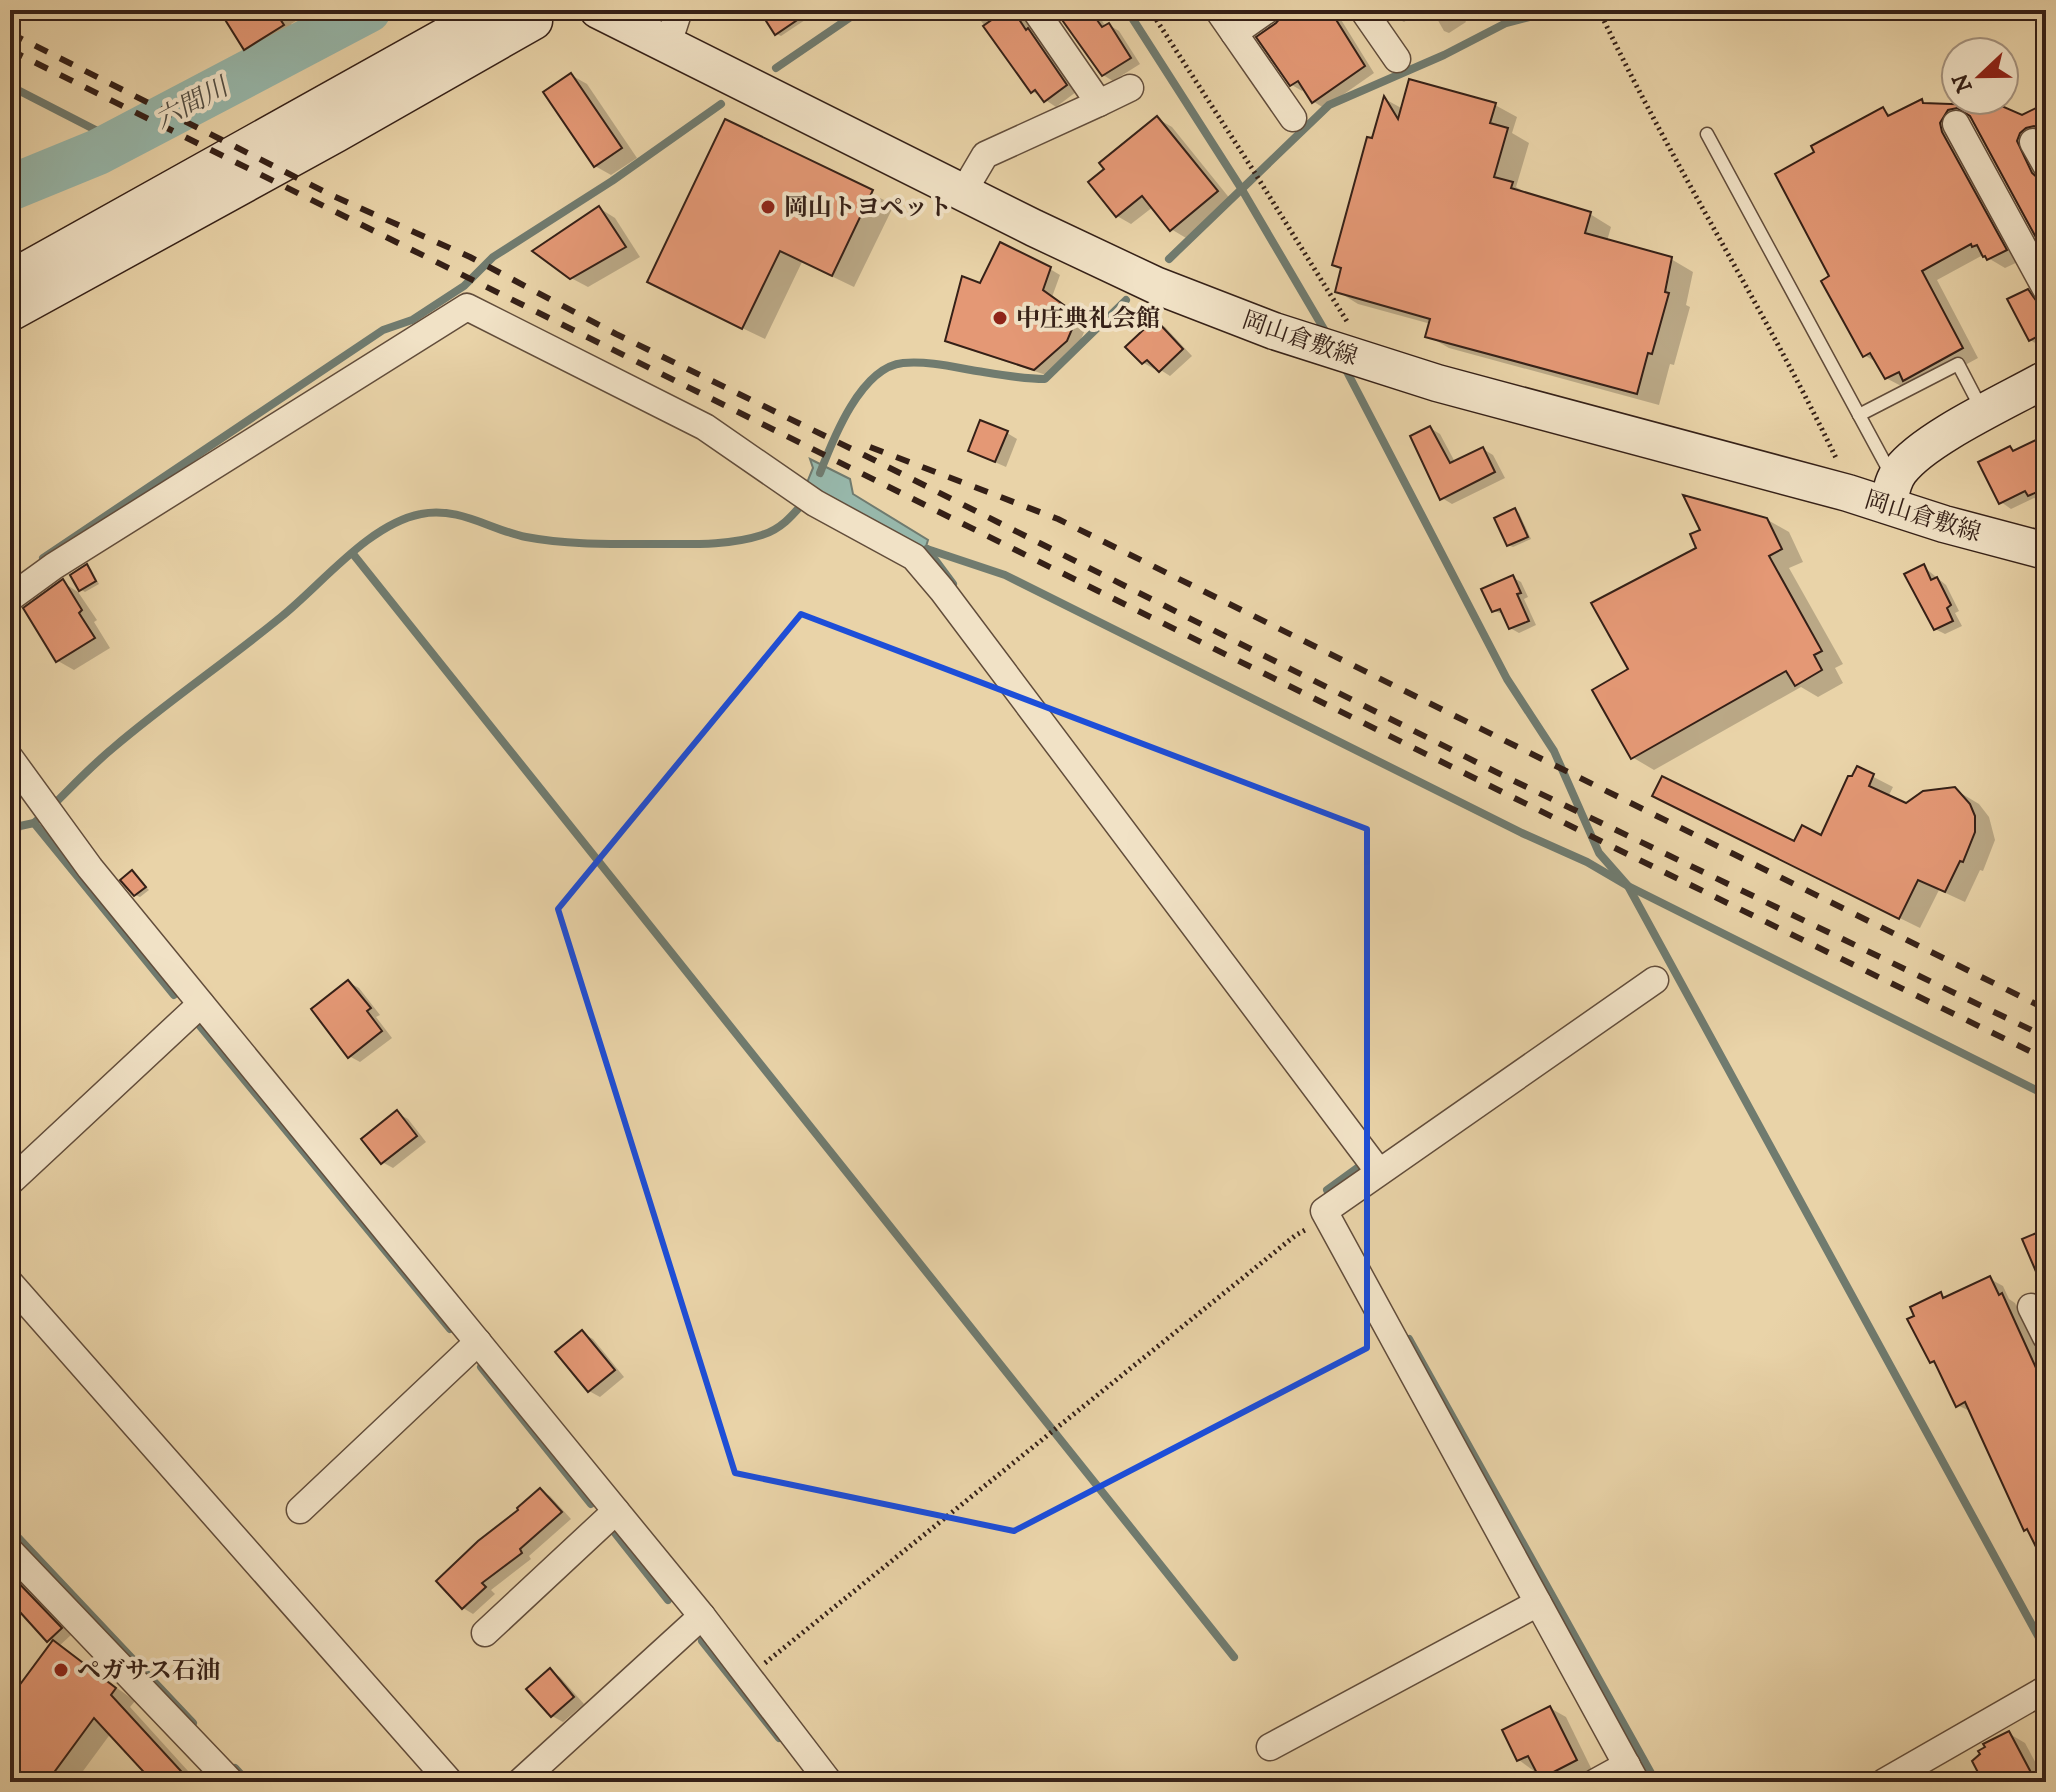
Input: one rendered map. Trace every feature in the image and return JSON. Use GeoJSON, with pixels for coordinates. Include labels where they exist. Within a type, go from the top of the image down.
{"type":"FeatureCollection","features":[{"type":"Feature","properties":{"kind":"main road"},"geometry":{"type":"LineString","coordinates":[[10,279],[492,10]]}},
{"type":"Feature","properties":{"kind":"main road","name":"岡山倉敷線"},"geometry":{"type":"LineString","coordinates":[[598,10],[962,194],[1155,285],[1304,341],[1452,388],[1891,493],[2046,551]]}},
{"type":"Feature","properties":{"kind":"main road"},"geometry":{"type":"LineString","coordinates":[[10,313],[534,21]]}},
{"type":"Feature","properties":{"kind":"main road"},"geometry":{"type":"LineString","coordinates":[[1891,493],[1901,469],[1931,444],[2046,379]]}},
{"type":"Feature","properties":{"kind":"street"},"geometry":{"type":"LineString","coordinates":[[667,47],[679,10]]}},
{"type":"Feature","properties":{"kind":"street"},"geometry":{"type":"LineString","coordinates":[[1035,10],[1099,103]]}},
{"type":"Feature","properties":{"kind":"street"},"geometry":{"type":"LineString","coordinates":[[1218,10],[1293,118]]}},
{"type":"Feature","properties":{"kind":"street"},"geometry":{"type":"LineString","coordinates":[[1234,33],[1267,10]]}},
{"type":"Feature","properties":{"kind":"street"},"geometry":{"type":"LineString","coordinates":[[1363,10],[1397,59]]}},
{"type":"Feature","properties":{"kind":"street"},"geometry":{"type":"LineString","coordinates":[[962,194],[985,155],[1130,88]]}},
{"type":"Feature","properties":{"kind":"street"},"geometry":{"type":"LineString","coordinates":[[1956,124],[2046,289]]}},
{"type":"Feature","properties":{"kind":"street"},"geometry":{"type":"LineString","coordinates":[[2033,142],[2046,165]]}},
{"type":"Feature","properties":{"kind":"street"},"geometry":{"type":"LineString","coordinates":[[10,598],[54,566],[467,307],[705,427],[807,497],[914,557],[942,590],[1372,1163]]}},
{"type":"Feature","properties":{"kind":"street"},"geometry":{"type":"LineString","coordinates":[[10,758],[47,812],[702,1616],[829,1782]]}},
{"type":"Feature","properties":{"kind":"street"},"geometry":{"type":"LineString","coordinates":[[1596,1782],[1631,1774],[1332,1208],[1372,1163],[1655,980]]}},
{"type":"Feature","properties":{"kind":"street"},"geometry":{"type":"LineString","coordinates":[[10,1182],[201,1004]]}},
{"type":"Feature","properties":{"kind":"street"},"geometry":{"type":"LineString","coordinates":[[10,1283],[450,1782]]}},
{"type":"Feature","properties":{"kind":"street"},"geometry":{"type":"LineString","coordinates":[[2031,1307],[2046,1337]]}},
{"type":"Feature","properties":{"kind":"street"},"geometry":{"type":"LineString","coordinates":[[300,1510],[478,1342]]}},
{"type":"Feature","properties":{"kind":"street"},"geometry":{"type":"LineString","coordinates":[[485,1633],[616,1511]]}},
{"type":"Feature","properties":{"kind":"street"},"geometry":{"type":"LineString","coordinates":[[10,1551],[231,1782]]}},
{"type":"Feature","properties":{"kind":"street"},"geometry":{"type":"LineString","coordinates":[[1270,1747],[1538,1603]]}},
{"type":"Feature","properties":{"kind":"street"},"geometry":{"type":"LineString","coordinates":[[520,1782],[702,1616]]}},
{"type":"Feature","properties":{"kind":"street"},"geometry":{"type":"LineString","coordinates":[[1884,1782],[2046,1689]]}},
{"type":"Feature","properties":{"kind":"lane"},"geometry":{"type":"LineString","coordinates":[[1707,134],[1859,415],[1891,493]]}},
{"type":"Feature","properties":{"kind":"lane"},"geometry":{"type":"LineString","coordinates":[[1859,415],[1958,364],[1984,413]]}},
{"type":"Feature","properties":{"kind":"path"},"geometry":{"type":"LineString","coordinates":[[1150,10],[1258,178],[1366,361]]}},
{"type":"Feature","properties":{"kind":"path"},"geometry":{"type":"LineString","coordinates":[[1599,10],[1636,88],[1740,275],[1842,470]]}},
{"type":"Feature","properties":{"kind":"path"},"geometry":{"type":"LineString","coordinates":[[749,1676],[1332,1208]]}},
{"type":"Feature","properties":{"kind":"highlighted area"},"geometry":{"type":"Polygon","coordinates":[[[801,614],[1367,829],[1367,1348],[1014,1531],[735,1473],[558,909],[801,614]]]}},
{"type":"Feature","properties":{"kind":"shaded area"},"geometry":{"type":"Polygon","coordinates":[[[810,459],[850,479],[853,494],[928,540],[924,553],[806,485],[813,468],[810,459]]]}},
{"type":"Feature","properties":{"kind":"building"},"geometry":{"type":"Polygon","coordinates":[[[219,10],[274,10],[284,25],[244,50],[219,10]]]}},
{"type":"Feature","properties":{"kind":"building"},"geometry":{"type":"Polygon","coordinates":[[[759,10],[812,10],[775,35],[759,10]]]}},
{"type":"Feature","properties":{"kind":"building"},"geometry":{"type":"Polygon","coordinates":[[[1006,10],[1013,10],[1026,30],[1028,28],[1067,85],[1044,102],[1035,90],[1031,93],[983,26],[1006,10]]]}},
{"type":"Feature","properties":{"kind":"building"},"geometry":{"type":"Polygon","coordinates":[[[1055,10],[1090,10],[1102,27],[1109,23],[1131,58],[1102,76],[1055,10]]]}},
{"type":"Feature","properties":{"kind":"building"},"geometry":{"type":"Polygon","coordinates":[[[1287,10],[1330,10],[1365,66],[1312,103],[1298,81],[1290,86],[1256,37],[1276,23],[1287,10]]]}},
{"type":"Feature","properties":{"kind":"building"},"geometry":{"type":"Polygon","coordinates":[[[571,73],[622,148],[594,167],[543,92],[571,73]]]}},
{"type":"Feature","properties":{"kind":"building"},"geometry":{"type":"Polygon","coordinates":[[[1409,79],[1496,103],[1490,123],[1508,128],[1494,177],[1513,182],[1511,188],[1591,212],[1585,233],[1672,257],[1665,292],[1669,293],[1637,394],[1425,337],[1430,319],[1335,292],[1341,268],[1332,265],[1367,137],[1372,138],[1384,96],[1398,119],[1409,79]]]}},
{"type":"Feature","properties":{"kind":"building"},"geometry":{"type":"Polygon","coordinates":[[[1922,99],[1923,103],[1940,104],[1940,116],[1944,116],[1940,123],[1942,132],[2007,250],[1987,260],[1977,245],[1972,247],[1971,244],[1922,271],[1963,348],[1903,381],[1899,372],[1885,379],[1870,353],[1863,357],[1821,281],[1829,276],[1775,174],[1814,152],[1811,146],[1883,107],[1888,116],[1922,99]]]}},
{"type":"Feature","properties":{"kind":"building"},"geometry":{"type":"Polygon","coordinates":[[[2046,103],[2046,133],[2034,126],[2026,128],[2017,141],[2032,173],[2046,181],[2046,256],[1970,116],[2020,116],[2046,103]]]}},
{"type":"Feature","properties":{"kind":"building"},"geometry":{"type":"Polygon","coordinates":[[[1157,116],[1218,191],[1170,231],[1142,196],[1116,217],[1088,182],[1104,169],[1099,163],[1157,116]]]}},
{"type":"Feature","properties":{"kind":"building"},"geometry":{"type":"Polygon","coordinates":[[[725,119],[873,190],[832,276],[780,251],[742,329],[647,282],[725,119]]]}},
{"type":"Feature","properties":{"kind":"building"},"geometry":{"type":"Polygon","coordinates":[[[599,206],[626,247],[570,279],[532,251],[599,206]]]}},
{"type":"Feature","properties":{"kind":"building"},"geometry":{"type":"Polygon","coordinates":[[[1000,242],[1051,267],[1043,290],[1078,315],[1067,341],[1034,370],[945,341],[962,276],[980,283],[1000,242]]]}},
{"type":"Feature","properties":{"kind":"building"},"geometry":{"type":"Polygon","coordinates":[[[2028,289],[2037,302],[2046,305],[2046,332],[2029,341],[2007,299],[2028,289]]]}},
{"type":"Feature","properties":{"kind":"building"},"geometry":{"type":"Polygon","coordinates":[[[1155,319],[1183,349],[1159,372],[1147,360],[1142,364],[1125,347],[1155,319]]]}},
{"type":"Feature","properties":{"kind":"building"},"geometry":{"type":"Polygon","coordinates":[[[980,420],[1008,431],[995,462],[968,451],[980,420]]]}},
{"type":"Feature","properties":{"kind":"building"},"geometry":{"type":"Polygon","coordinates":[[[1430,426],[1450,463],[1483,447],[1495,472],[1440,500],[1410,436],[1430,426]]]}},
{"type":"Feature","properties":{"kind":"building"},"geometry":{"type":"Polygon","coordinates":[[[2046,435],[2046,488],[2028,496],[2025,491],[1999,504],[1978,462],[2010,446],[2013,451],[2046,435]]]}},
{"type":"Feature","properties":{"kind":"building"},"geometry":{"type":"Polygon","coordinates":[[[1683,495],[1767,518],[1782,549],[1769,556],[1822,651],[1814,655],[1822,670],[1795,686],[1786,671],[1631,759],[1592,690],[1628,669],[1591,603],[1696,548],[1690,534],[1700,530],[1683,495]]]}},
{"type":"Feature","properties":{"kind":"building"},"geometry":{"type":"Polygon","coordinates":[[[1515,508],[1528,537],[1507,546],[1494,518],[1515,508]]]}},
{"type":"Feature","properties":{"kind":"building"},"geometry":{"type":"Polygon","coordinates":[[[87,564],[96,581],[79,591],[70,575],[87,564]]]}},
{"type":"Feature","properties":{"kind":"building"},"geometry":{"type":"Polygon","coordinates":[[[1924,564],[1931,580],[1937,577],[1951,605],[1947,608],[1953,621],[1934,630],[1904,574],[1924,564]]]}},
{"type":"Feature","properties":{"kind":"building"},"geometry":{"type":"Polygon","coordinates":[[[1513,575],[1521,593],[1517,594],[1529,621],[1509,629],[1500,609],[1492,612],[1481,589],[1513,575]]]}},
{"type":"Feature","properties":{"kind":"building"},"geometry":{"type":"Polygon","coordinates":[[[63,579],[95,638],[56,662],[23,608],[63,579]]]}},
{"type":"Feature","properties":{"kind":"building"},"geometry":{"type":"Polygon","coordinates":[[[1857,766],[1874,774],[1869,786],[1906,803],[1923,791],[1955,787],[1970,804],[1975,816],[1975,832],[1963,862],[1960,861],[1945,892],[1918,880],[1899,919],[1652,796],[1662,776],[1794,841],[1802,825],[1821,835],[1848,776],[1852,776],[1857,766]]]}},
{"type":"Feature","properties":{"kind":"building"},"geometry":{"type":"Polygon","coordinates":[[[132,870],[146,887],[134,896],[120,880],[132,870]]]}},
{"type":"Feature","properties":{"kind":"building"},"geometry":{"type":"Polygon","coordinates":[[[348,980],[371,1008],[367,1011],[382,1031],[348,1058],[311,1009],[348,980]]]}},
{"type":"Feature","properties":{"kind":"building"},"geometry":{"type":"Polygon","coordinates":[[[397,1110],[417,1136],[381,1164],[361,1139],[397,1110]]]}},
{"type":"Feature","properties":{"kind":"building"},"geometry":{"type":"Polygon","coordinates":[[[2046,1229],[2046,1295],[2022,1239],[2046,1229]]]}},
{"type":"Feature","properties":{"kind":"building"},"geometry":{"type":"Polygon","coordinates":[[[1990,1276],[1999,1295],[2002,1293],[2046,1390],[2046,1567],[2027,1529],[2024,1531],[1965,1402],[1956,1407],[1934,1361],[1930,1363],[1907,1319],[1914,1316],[1910,1307],[1941,1292],[1943,1298],[1990,1276]]]}},
{"type":"Feature","properties":{"kind":"building"},"geometry":{"type":"Polygon","coordinates":[[[582,1330],[615,1370],[588,1392],[555,1352],[582,1330]]]}},
{"type":"Feature","properties":{"kind":"building"},"geometry":{"type":"Polygon","coordinates":[[[540,1488],[562,1512],[520,1549],[522,1553],[482,1583],[486,1587],[462,1609],[436,1581],[540,1488]]]}},
{"type":"Feature","properties":{"kind":"building"},"geometry":{"type":"Polygon","coordinates":[[[10,1574],[62,1628],[47,1642],[10,1601],[10,1574]]]}},
{"type":"Feature","properties":{"kind":"building"},"geometry":{"type":"Polygon","coordinates":[[[53,1640],[116,1688],[111,1695],[191,1782],[153,1782],[94,1718],[47,1782],[10,1782],[10,1698],[53,1640]]]}},
{"type":"Feature","properties":{"kind":"building"},"geometry":{"type":"Polygon","coordinates":[[[550,1668],[574,1697],[551,1717],[526,1689],[550,1668]]]}},
{"type":"Feature","properties":{"kind":"building"},"geometry":{"type":"Polygon","coordinates":[[[1550,1706],[1577,1760],[1540,1779],[1528,1756],[1517,1761],[1502,1730],[1550,1706]]]}},
{"type":"Feature","properties":{"kind":"building"},"geometry":{"type":"Polygon","coordinates":[[[2009,1731],[2036,1782],[1983,1782],[1972,1761],[1980,1754],[1978,1751],[1985,1747],[1983,1744],[2009,1731]]]}},
{"type":"Feature","properties":{"kind":"waterway","name":"六間川"},"geometry":{"type":"LineString","coordinates":[[10,188],[98,152],[368,10]]}},
{"type":"Feature","properties":{"kind":"waterway"},"geometry":{"type":"LineString","coordinates":[[776,68],[861,10]]}},
{"type":"Feature","properties":{"kind":"waterway"},"geometry":{"type":"LineString","coordinates":[[1127,10],[1241,188],[1328,336]]}},
{"type":"Feature","properties":{"kind":"waterway"},"geometry":{"type":"LineString","coordinates":[[1169,259],[1329,105],[1444,55],[1506,23],[1558,10]]}},
{"type":"Feature","properties":{"kind":"waterway"},"geometry":{"type":"LineString","coordinates":[[10,86],[117,141]]}},
{"type":"Feature","properties":{"kind":"waterway"},"geometry":{"type":"LineString","coordinates":[[43,558],[383,330],[412,320],[464,286],[493,257],[612,181],[721,104]]}},
{"type":"Feature","properties":{"kind":"waterway"},"geometry":{"type":"LineString","coordinates":[[820,473],[851,407],[874,377],[888,367],[903,363],[929,363],[1045,379],[1126,300]]}},
{"type":"Feature","properties":{"kind":"waterway"},"geometry":{"type":"LineString","coordinates":[[1344,366],[1507,679],[1554,751],[1599,853],[1628,886],[2043,1645],[2046,1645]]}},
{"type":"Feature","properties":{"kind":"waterway"},"geometry":{"type":"LineString","coordinates":[[10,835],[20,826],[34,823],[113,748],[281,617],[365,542],[402,520],[421,514],[448,513],[513,534],[558,541],[708,544],[749,539],[769,532],[786,522],[804,502]]}},
{"type":"Feature","properties":{"kind":"waterway"},"geometry":{"type":"LineString","coordinates":[[927,549],[953,584]]}},
{"type":"Feature","properties":{"kind":"waterway"},"geometry":{"type":"LineString","coordinates":[[927,549],[1005,575],[1522,833],[1587,862],[1628,886],[2046,1095]]}},
{"type":"Feature","properties":{"kind":"waterway"},"geometry":{"type":"LineString","coordinates":[[353,554],[1234,1657]]}},
{"type":"Feature","properties":{"kind":"waterway"},"geometry":{"type":"LineString","coordinates":[[34,823],[174,995]]}},
{"type":"Feature","properties":{"kind":"waterway"},"geometry":{"type":"LineString","coordinates":[[195,1020],[450,1329]]}},
{"type":"Feature","properties":{"kind":"waterway"},"geometry":{"type":"LineString","coordinates":[[1333,1201],[1327,1190],[1367,1161]]}},
{"type":"Feature","properties":{"kind":"waterway"},"geometry":{"type":"LineString","coordinates":[[1409,1339],[1656,1782]]}},
{"type":"Feature","properties":{"kind":"waterway"},"geometry":{"type":"LineString","coordinates":[[481,1367],[591,1504]]}},
{"type":"Feature","properties":{"kind":"waterway"},"geometry":{"type":"LineString","coordinates":[[10,1529],[193,1723]]}},
{"type":"Feature","properties":{"kind":"waterway"},"geometry":{"type":"LineString","coordinates":[[615,1533],[668,1600]]}},
{"type":"Feature","properties":{"kind":"waterway"},"geometry":{"type":"LineString","coordinates":[[702,1641],[779,1738]]}},
{"type":"Feature","properties":{"kind":"waterway"},"geometry":{"type":"LineString","coordinates":[[235,1768],[248,1782]]}},
{"type":"Feature","properties":{"kind":"railway"},"geometry":{"type":"LineString","coordinates":[[10,33],[331,195],[470,257],[616,334],[1508,778],[2046,1037]]}},
{"type":"Feature","properties":{"kind":"railway"},"geometry":{"type":"LineString","coordinates":[[10,50],[2046,1059]]}},
{"type":"Feature","properties":{"kind":"railway"},"geometry":{"type":"LineString","coordinates":[[870,447],[1058,519],[2046,1009]]}},
{"type":"Feature","properties":{"kind":"place","name":"岡山トヨペット"},"geometry":{"type":"Point","coordinates":[768,207]}},
{"type":"Feature","properties":{"kind":"place","name":"中庄典礼会館"},"geometry":{"type":"Point","coordinates":[1000,318]}},
{"type":"Feature","properties":{"kind":"place","name":"ペガサス石油"},"geometry":{"type":"Point","coordinates":[61,1670]}}]}
